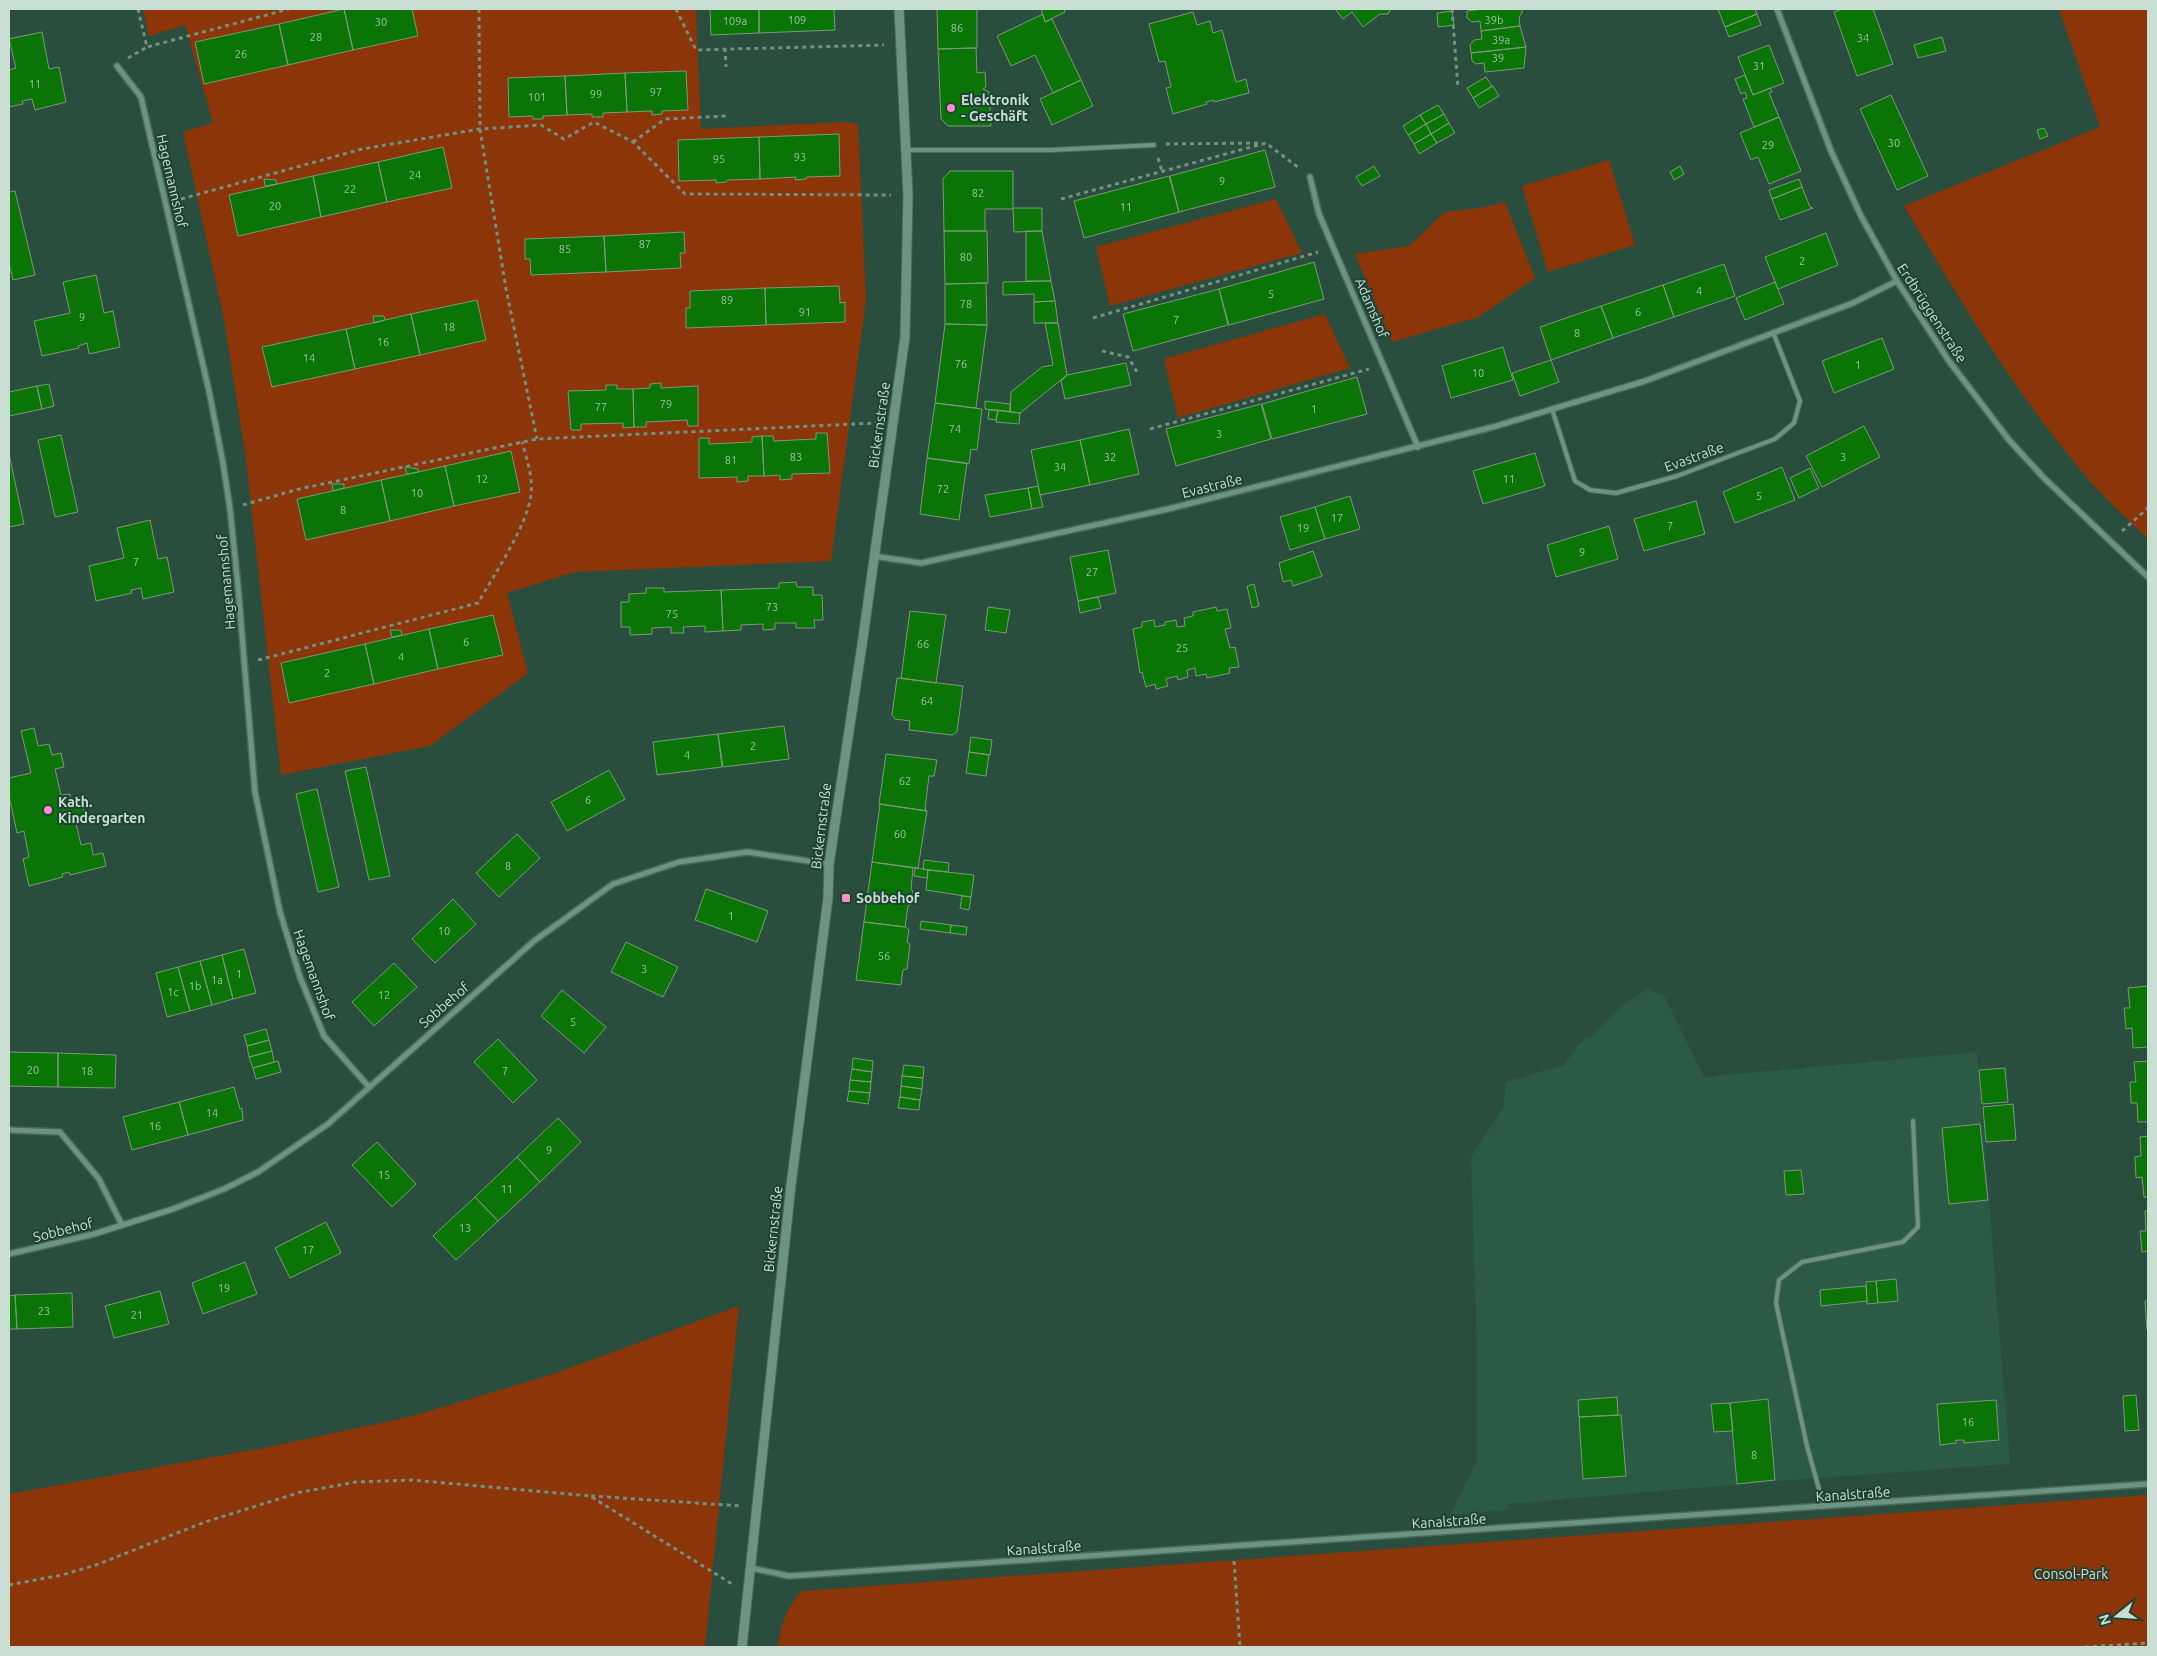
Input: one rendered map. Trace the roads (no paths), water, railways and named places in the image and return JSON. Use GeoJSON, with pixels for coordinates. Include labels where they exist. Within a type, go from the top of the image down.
{"type":"FeatureCollection","features":[{"type":"Feature","properties":{"kind":"street","name":"Bickernstraße"},"geometry":{"type":"LineString","coordinates":[[742,1647],[791,1184],[828,898],[829,864],[905,337],[908,195],[899,9]]}},
{"type":"Feature","properties":{"kind":"street","name":"Erdbrüggenstraße"},"geometry":{"type":"LineString","coordinates":[[1777,9],[1831,150],[1861,216],[1897,281],[1949,361],[2009,440],[2044,478],[2148,577]]}},
{"type":"Feature","properties":{"kind":"street","name":"Hagemannshof"},"geometry":{"type":"LineString","coordinates":[[117,66],[141,97],[209,391],[230,509],[255,792],[286,930],[300,977],[324,1036],[368,1086]]}},
{"type":"Feature","properties":{"kind":"street","name":"Adamshof"},"geometry":{"type":"LineString","coordinates":[[1310,177],[1320,214],[1418,447]]}},
{"type":"Feature","properties":{"kind":"street","name":"Evastraße"},"geometry":{"type":"LineString","coordinates":[[873,556],[921,563],[1168,509],[1418,447],[1644,381],[1853,303],[1897,281]]}},
{"type":"Feature","properties":{"kind":"street","name":"Sobbehof"},"geometry":{"type":"LineString","coordinates":[[9,1254],[94,1234],[173,1209],[216,1193],[258,1172],[328,1124],[368,1086],[534,941],[613,884],[680,862],[747,852],[829,864]]}},
{"type":"Feature","properties":{"kind":"street"},"geometry":{"type":"LineString","coordinates":[[9,1130],[60,1132],[99,1178],[122,1225]]}},
{"type":"Feature","properties":{"kind":"street","name":"Kanalstraße"},"geometry":{"type":"LineString","coordinates":[[751,1568],[789,1576],[2148,1484]]}},
{"type":"Feature","properties":{"kind":"lane"},"geometry":{"type":"LineString","coordinates":[[906,150],[1051,150],[1154,145]]}},
{"type":"Feature","properties":{"kind":"lane","name":"Evastraße"},"geometry":{"type":"LineString","coordinates":[[1552,409],[1575,481],[1590,490],[1616,493],[1677,476],[1775,439],[1794,423],[1800,401],[1773,332]]}},
{"type":"Feature","properties":{"kind":"lane"},"geometry":{"type":"LineString","coordinates":[[1824,1507],[1807,1446],[1776,1303],[1779,1280],[1802,1262],[1903,1242],[1918,1227],[1913,1121]]}},
{"type":"Feature","properties":{"kind":"place","name":"Elektronik - Geschäft"},"geometry":{"type":"Point","coordinates":[951,108]}},
{"type":"Feature","properties":{"kind":"place","name":"Kath. Kindergarten"},"geometry":{"type":"Point","coordinates":[48,810]}},
{"type":"Feature","properties":{"kind":"place","name":"Sobbehof"},"geometry":{"type":"Point","coordinates":[846,898]}},
{"type":"Feature","properties":{"kind":"park label","name":"Consol-Park"},"geometry":{"type":"Point","coordinates":[2071,1574]}}]}
